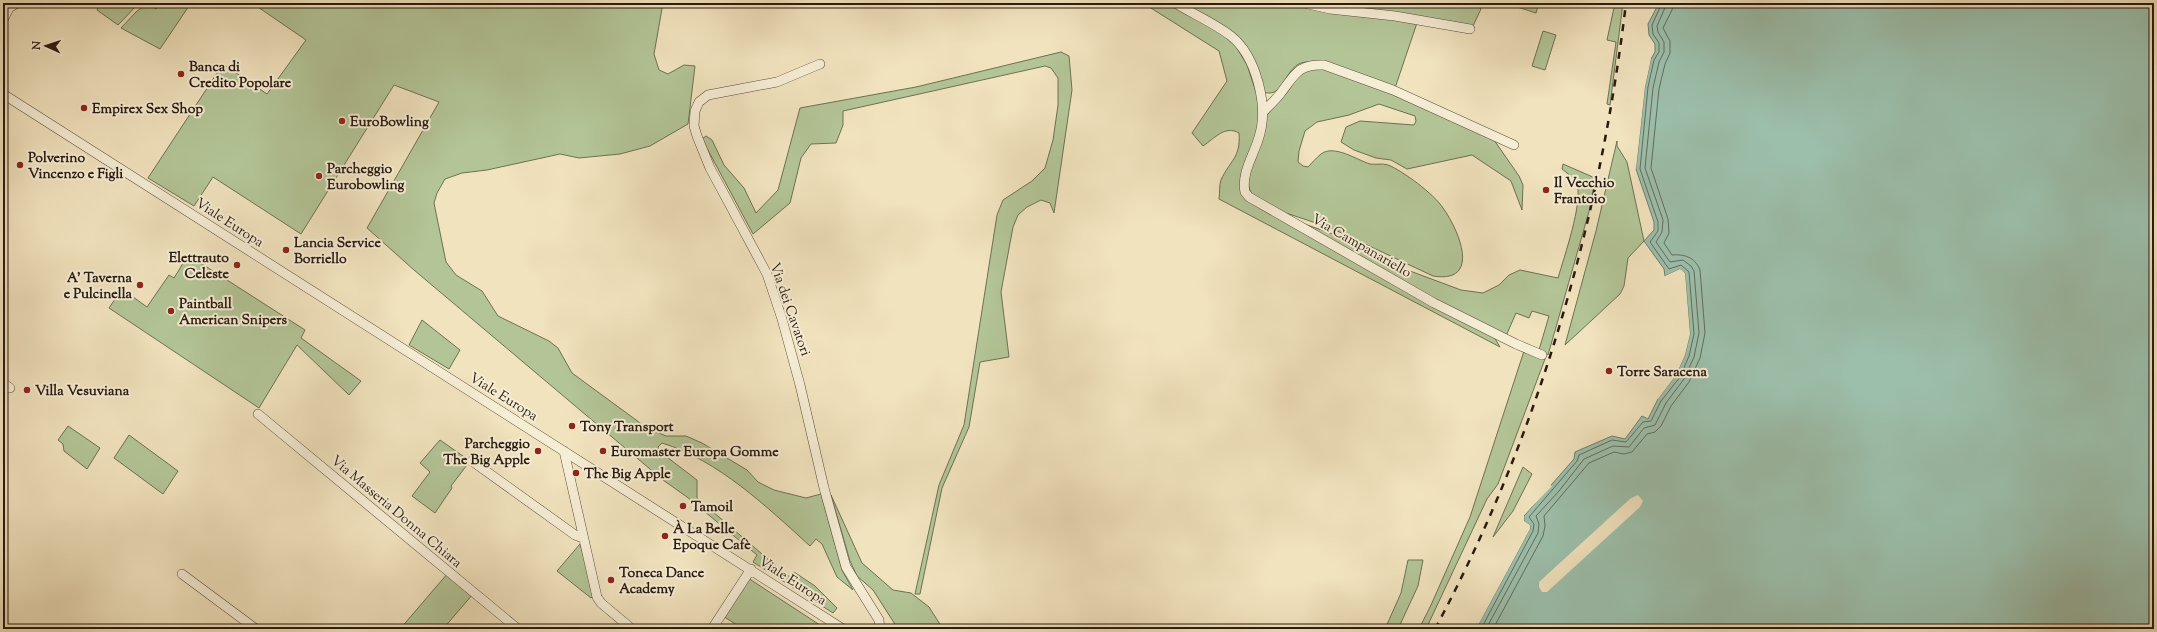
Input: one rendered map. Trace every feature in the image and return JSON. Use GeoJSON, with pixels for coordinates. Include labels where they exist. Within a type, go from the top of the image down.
{"type":"FeatureCollection","features":[{"type":"Feature","properties":{"kind":"street"},"geometry":{"type":"LineString","coordinates":[[3,20],[9,8],[17,3]]}},
{"type":"Feature","properties":{"kind":"street","name":"Via Campanariello"},"geometry":{"type":"LineString","coordinates":[[1175,3],[1232,36],[1247,56],[1260,87],[1263,112],[1260,137],[1244,177],[1245,192],[1249,197],[1441,307],[1516,344],[1542,355]]}},
{"type":"Feature","properties":{"kind":"street"},"geometry":{"type":"LineString","coordinates":[[1304,3],[1330,9],[1395,16],[1470,29]]}},
{"type":"Feature","properties":{"kind":"street","name":"Via dei Cavatori"},"geometry":{"type":"LineString","coordinates":[[820,64],[777,82],[708,96],[699,102],[695,111],[694,126],[710,168],[767,274],[784,326],[824,488],[846,567],[879,620],[880,629]]}},
{"type":"Feature","properties":{"kind":"street"},"geometry":{"type":"LineString","coordinates":[[1263,112],[1280,94],[1296,71],[1314,64],[1324,65],[1393,90],[1514,145]]}},
{"type":"Feature","properties":{"kind":"street","name":"Viale Europa"},"geometry":{"type":"LineString","coordinates":[[3,94],[843,629]]}},
{"type":"Feature","properties":{"kind":"street","name":"Via Masseria Donna Chiara"},"geometry":{"type":"LineString","coordinates":[[258,414],[518,629]]}},
{"type":"Feature","properties":{"kind":"street"},"geometry":{"type":"LineString","coordinates":[[564,451],[597,597],[601,603],[632,629]]}},
{"type":"Feature","properties":{"kind":"street"},"geometry":{"type":"LineString","coordinates":[[472,461],[575,535],[583,538]]}},
{"type":"Feature","properties":{"kind":"street"},"geometry":{"type":"LineString","coordinates":[[712,629],[751,569]]}},
{"type":"Feature","properties":{"kind":"street"},"geometry":{"type":"LineString","coordinates":[[182,574],[256,629]]}},
{"type":"Feature","properties":{"kind":"shaded area"},"geometry":{"type":"Polygon","coordinates":[[[100,3],[139,3],[118,25],[97,10],[100,3]]]}},
{"type":"Feature","properties":{"kind":"shaded area"},"geometry":{"type":"Polygon","coordinates":[[[162,3],[191,3],[160,49],[121,28],[137,11],[148,4],[156,9],[162,3]]]}},
{"type":"Feature","properties":{"kind":"shaded area"},"geometry":{"type":"Polygon","coordinates":[[[252,3],[663,3],[654,54],[659,70],[668,74],[684,65],[695,66],[688,124],[650,146],[620,154],[579,158],[560,154],[487,170],[462,173],[445,179],[437,193],[434,203],[446,262],[456,275],[482,291],[498,316],[549,341],[558,348],[572,373],[647,428],[666,436],[686,436],[702,443],[747,470],[758,482],[774,490],[806,498],[821,494],[842,570],[853,590],[837,577],[822,544],[816,539],[810,546],[741,486],[703,461],[662,443],[658,447],[659,451],[697,480],[697,498],[784,573],[790,577],[794,572],[815,586],[837,608],[833,613],[753,562],[757,555],[687,497],[663,480],[414,270],[367,228],[439,102],[394,85],[301,234],[213,177],[194,206],[148,178],[223,64],[267,94],[306,40],[252,3]]]}},
{"type":"Feature","properties":{"kind":"shaded area"},"geometry":{"type":"Polygon","coordinates":[[[1143,3],[1170,3],[1216,29],[1234,43],[1247,65],[1257,95],[1260,116],[1241,194],[1494,337],[1500,347],[1219,199],[1221,180],[1237,154],[1239,133],[1234,131],[1225,131],[1203,146],[1192,133],[1227,81],[1219,51],[1143,3]]]}},
{"type":"Feature","properties":{"kind":"shaded area"},"geometry":{"type":"Polygon","coordinates":[[[1183,3],[1295,3],[1330,11],[1417,23],[1395,88],[1348,70],[1322,63],[1311,62],[1301,63],[1295,66],[1280,87],[1270,93],[1263,92],[1246,51],[1183,3]]]}},
{"type":"Feature","properties":{"kind":"shaded area"},"geometry":{"type":"Polygon","coordinates":[[[1317,3],[1474,3],[1481,9],[1472,28],[1317,3]]]}},
{"type":"Feature","properties":{"kind":"shaded area"},"geometry":{"type":"Polygon","coordinates":[[[1505,3],[1539,3],[1536,13],[1505,3]]]}},
{"type":"Feature","properties":{"kind":"shaded area"},"geometry":{"type":"Polygon","coordinates":[[[1615,3],[1623,3],[1610,105],[1607,104],[1616,42],[1607,40],[1615,3]]]}},
{"type":"Feature","properties":{"kind":"shaded area"},"geometry":{"type":"Polygon","coordinates":[[[1543,31],[1556,35],[1545,70],[1532,66],[1543,31]]]}},
{"type":"Feature","properties":{"kind":"shaded area"},"geometry":{"type":"Polygon","coordinates":[[[1061,52],[1069,56],[1072,90],[1054,213],[1050,203],[1041,200],[1027,207],[1018,215],[1013,227],[1001,292],[1009,357],[980,362],[969,427],[942,488],[920,594],[915,594],[939,485],[964,425],[997,215],[1003,200],[1032,181],[1045,168],[1053,140],[1058,105],[1058,78],[1051,68],[1045,66],[843,111],[843,125],[836,143],[811,144],[801,158],[790,203],[753,234],[702,139],[706,136],[712,140],[724,165],[744,188],[756,213],[778,190],[800,108],[916,87],[1061,52]]]}},
{"type":"Feature","properties":{"kind":"shaded area"},"geometry":{"type":"Polygon","coordinates":[[[1313,66],[1367,83],[1494,140],[1519,176],[1523,185],[1522,210],[1511,181],[1472,155],[1407,169],[1391,160],[1376,158],[1354,150],[1341,142],[1346,127],[1360,121],[1414,125],[1416,121],[1415,116],[1379,104],[1349,115],[1317,122],[1305,131],[1299,151],[1298,162],[1303,166],[1308,167],[1326,151],[1339,152],[1370,164],[1388,165],[1410,178],[1439,202],[1455,229],[1460,241],[1462,253],[1462,264],[1457,272],[1448,276],[1433,276],[1331,228],[1286,213],[1252,196],[1247,181],[1248,172],[1266,116],[1293,81],[1313,66]]]}},
{"type":"Feature","properties":{"kind":"shaded area"},"geometry":{"type":"Polygon","coordinates":[[[1617,141],[1617,146],[1627,162],[1644,241],[1628,258],[1624,286],[1620,294],[1565,345],[1596,231],[1617,141]]]}},
{"type":"Feature","properties":{"kind":"shaded area"},"geometry":{"type":"Polygon","coordinates":[[[1563,164],[1595,178],[1590,208],[1548,355],[1539,350],[1549,316],[1532,311],[1529,318],[1516,313],[1506,336],[1466,317],[1293,220],[1336,235],[1410,271],[1461,290],[1483,293],[1499,285],[1509,275],[1520,270],[1558,278],[1572,230],[1578,193],[1576,182],[1562,169],[1563,164]]]}},
{"type":"Feature","properties":{"kind":"shaded area"},"geometry":{"type":"Polygon","coordinates":[[[188,255],[305,330],[301,338],[361,381],[349,395],[297,345],[259,408],[109,308],[122,289],[147,307],[169,275],[174,278],[188,255]]]}},
{"type":"Feature","properties":{"kind":"shaded area"},"geometry":{"type":"Polygon","coordinates":[[[422,320],[460,350],[449,369],[409,345],[422,320]]]}},
{"type":"Feature","properties":{"kind":"shaded area"},"geometry":{"type":"Polygon","coordinates":[[[1524,351],[1545,359],[1498,484],[1487,499],[1426,629],[1419,629],[1470,517],[1524,351]]]}},
{"type":"Feature","properties":{"kind":"shaded area"},"geometry":{"type":"Polygon","coordinates":[[[68,426],[100,448],[87,469],[64,451],[63,444],[58,440],[68,426]]]}},
{"type":"Feature","properties":{"kind":"shaded area"},"geometry":{"type":"Polygon","coordinates":[[[129,435],[178,471],[163,494],[114,458],[129,435]]]}},
{"type":"Feature","properties":{"kind":"shaded area"},"geometry":{"type":"Polygon","coordinates":[[[440,440],[470,461],[451,486],[452,488],[435,513],[412,496],[430,472],[420,463],[440,440]]]}},
{"type":"Feature","properties":{"kind":"shaded area"},"geometry":{"type":"Polygon","coordinates":[[[1523,467],[1532,474],[1513,511],[1493,537],[1523,467]]]}},
{"type":"Feature","properties":{"kind":"shaded area"},"geometry":{"type":"Polygon","coordinates":[[[831,495],[862,563],[893,590],[911,593],[929,607],[943,629],[898,629],[873,590],[857,576],[850,561],[831,495]]]}},
{"type":"Feature","properties":{"kind":"shaded area"},"geometry":{"type":"Polygon","coordinates":[[[580,544],[595,594],[591,598],[557,571],[580,544]]]}},
{"type":"Feature","properties":{"kind":"shaded area"},"geometry":{"type":"Polygon","coordinates":[[[1408,560],[1423,560],[1418,586],[1398,629],[1385,629],[1401,593],[1408,560]]]}},
{"type":"Feature","properties":{"kind":"shaded area"},"geometry":{"type":"Polygon","coordinates":[[[448,573],[473,594],[443,629],[400,629],[448,573]]]}},
{"type":"Feature","properties":{"kind":"shaded area"},"geometry":{"type":"Polygon","coordinates":[[[748,578],[826,629],[743,629],[723,616],[748,578]]]}},
{"type":"Feature","properties":{"kind":"water"},"geometry":{"type":"Polygon","coordinates":[[[1659,3],[2154,3],[2154,629],[1476,629],[1530,529],[1530,525],[1524,521],[1524,516],[1574,459],[1575,452],[1612,436],[1625,439],[1642,416],[1648,419],[1658,399],[1676,375],[1685,355],[1690,334],[1685,273],[1680,269],[1665,276],[1664,269],[1644,241],[1654,230],[1654,222],[1636,169],[1645,87],[1651,59],[1655,52],[1655,44],[1649,35],[1648,24],[1659,3]]]}},
{"type":"Feature","properties":{"kind":"pier"},"geometry":{"type":"Polygon","coordinates":[[[1649,58],[1651,59],[1645,87],[1636,169],[1634,168],[1643,86],[1649,58]]]}},
{"type":"Feature","properties":{"kind":"pier"},"geometry":{"type":"Polygon","coordinates":[[[1680,269],[1685,273],[1690,334],[1685,355],[1676,375],[1658,399],[1656,398],[1674,374],[1683,354],[1688,334],[1683,274],[1680,271],[1665,278],[1665,276],[1680,269]]]}},
{"type":"Feature","properties":{"kind":"pier"},"geometry":{"type":"Polygon","coordinates":[[[1550,485],[1552,486],[1524,515],[1524,521],[1530,525],[1530,529],[1476,629],[1474,629],[1528,529],[1528,526],[1522,521],[1523,515],[1550,485]]]}},
{"type":"Feature","properties":{"kind":"pier"},"geometry":{"type":"Polygon","coordinates":[[[1638,495],[1643,501],[1640,507],[1547,592],[1542,592],[1539,587],[1539,582],[1631,498],[1638,495]]]}},
{"type":"Feature","properties":{"kind":"railway"},"geometry":{"type":"LineString","coordinates":[[1435,629],[1472,555],[1505,480],[1534,403],[1560,325],[1582,246],[1600,166],[1615,85],[1626,3]]}},
{"type":"Feature","properties":{"kind":"place","name":"Banca di Credito Popolare"},"geometry":{"type":"Point","coordinates":[181,74]}},
{"type":"Feature","properties":{"kind":"place","name":"Empirex Sex Shop"},"geometry":{"type":"Point","coordinates":[84,108]}},
{"type":"Feature","properties":{"kind":"place","name":"EuroBowling"},"geometry":{"type":"Point","coordinates":[342,121]}},
{"type":"Feature","properties":{"kind":"place","name":"Polverino Vincenzo e Figli"},"geometry":{"type":"Point","coordinates":[20,165]}},
{"type":"Feature","properties":{"kind":"place","name":"Parcheggio Eurobowling"},"geometry":{"type":"Point","coordinates":[319,176]}},
{"type":"Feature","properties":{"kind":"place","name":"Il Vecchio Frantoio"},"geometry":{"type":"Point","coordinates":[1546,190]}},
{"type":"Feature","properties":{"kind":"place","name":"Lancia Service Borriello"},"geometry":{"type":"Point","coordinates":[286,250]}},
{"type":"Feature","properties":{"kind":"place","name":"Elettrauto Celeste"},"geometry":{"type":"Point","coordinates":[237,265]}},
{"type":"Feature","properties":{"kind":"place","name":"A' Taverna e Pulcinella"},"geometry":{"type":"Point","coordinates":[140,285]}},
{"type":"Feature","properties":{"kind":"place","name":"Paintball American Snipers"},"geometry":{"type":"Point","coordinates":[171,311]}},
{"type":"Feature","properties":{"kind":"place","name":"Torre Saracena"},"geometry":{"type":"Point","coordinates":[1609,371]}},
{"type":"Feature","properties":{"kind":"place","name":"Villa Vesuviana"},"geometry":{"type":"Point","coordinates":[27,390]}},
{"type":"Feature","properties":{"kind":"place","name":"Tony Transport"},"geometry":{"type":"Point","coordinates":[572,426]}},
{"type":"Feature","properties":{"kind":"place","name":"Parcheggio The Big Apple"},"geometry":{"type":"Point","coordinates":[538,451]}},
{"type":"Feature","properties":{"kind":"place","name":"Euromaster Europa Gomme"},"geometry":{"type":"Point","coordinates":[603,451]}},
{"type":"Feature","properties":{"kind":"place","name":"The Big Apple"},"geometry":{"type":"Point","coordinates":[576,473]}},
{"type":"Feature","properties":{"kind":"place","name":"Tamoil"},"geometry":{"type":"Point","coordinates":[683,506]}},
{"type":"Feature","properties":{"kind":"place","name":"À La Belle Epoque Cafè"},"geometry":{"type":"Point","coordinates":[665,536]}},
{"type":"Feature","properties":{"kind":"place","name":"Toneca Dance Academy"},"geometry":{"type":"Point","coordinates":[611,580]}}]}
